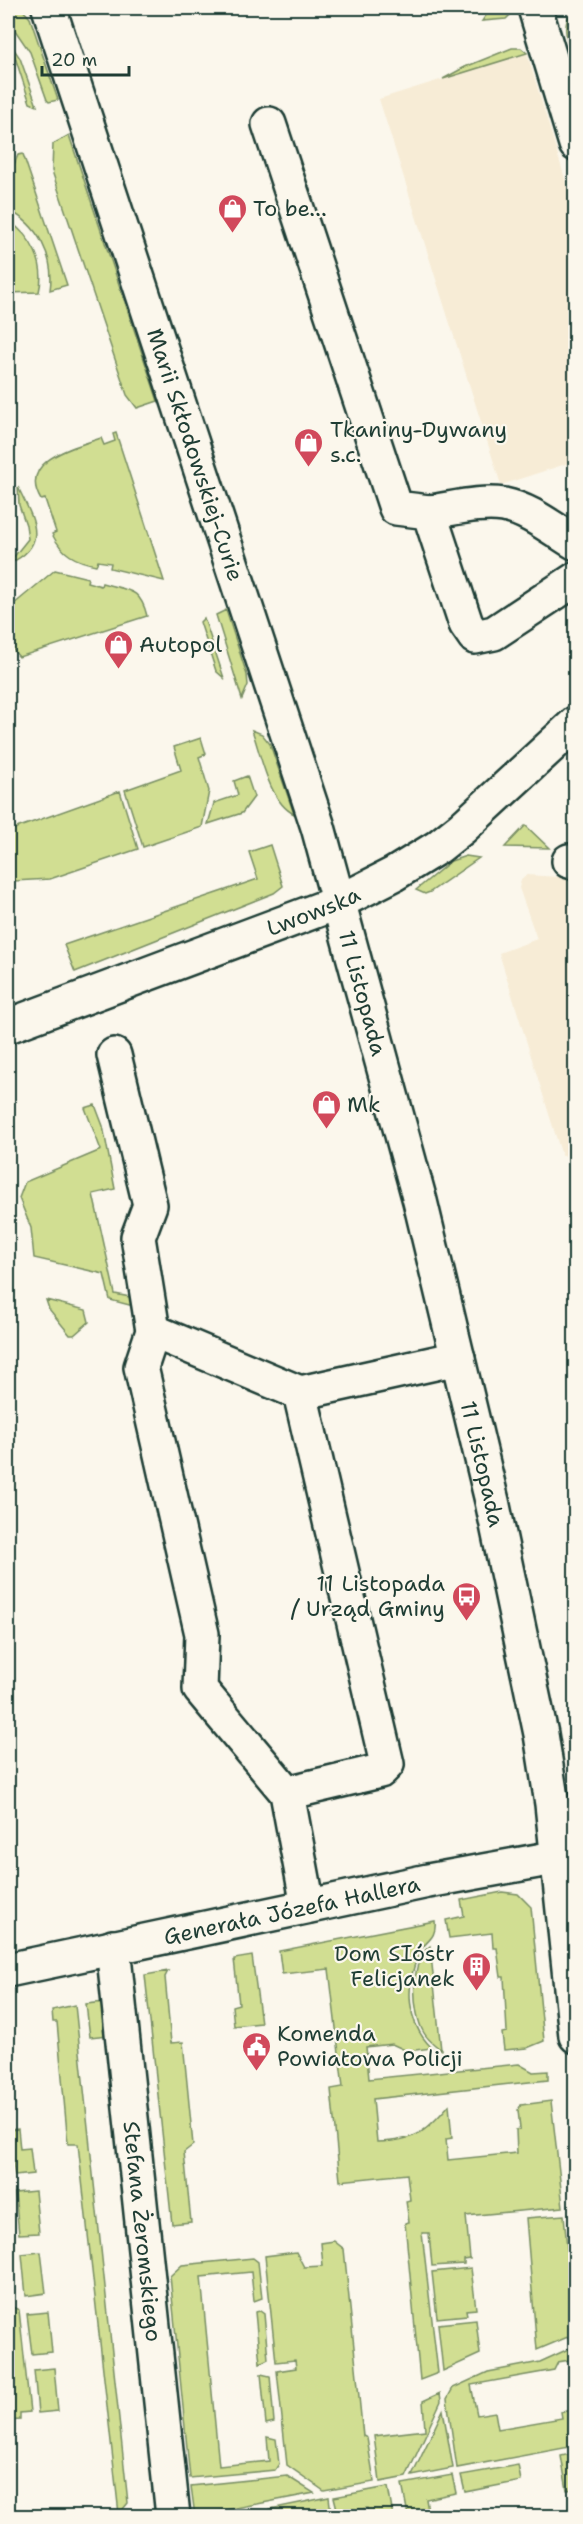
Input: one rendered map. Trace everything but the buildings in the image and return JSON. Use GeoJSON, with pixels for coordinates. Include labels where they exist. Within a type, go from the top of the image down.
{"type":"FeatureCollection","features":[{"type":"Feature","properties":{"kind":"street","name":"Marii Skłodowskiej-Curie"},"geometry":{"type":"LineString","coordinates":[[49,8],[243,595],[339,902]]}},
{"type":"Feature","properties":{"kind":"street"},"geometry":{"type":"LineString","coordinates":[[535,8],[576,144]]}},
{"type":"Feature","properties":{"kind":"street"},"geometry":{"type":"LineString","coordinates":[[269,124],[396,508],[429,512],[487,504],[504,505],[524,512],[576,543]]}},
{"type":"Feature","properties":{"kind":"street"},"geometry":{"type":"LineString","coordinates":[[429,512],[466,624],[475,637],[494,633],[576,579]]}},
{"type":"Feature","properties":{"kind":"street","name":"Lwowska"},"geometry":{"type":"LineString","coordinates":[[8,1026],[339,902],[394,874],[438,847],[495,799],[576,723]]}},
{"type":"Feature","properties":{"kind":"street","name":"11 Listopada"},"geometry":{"type":"LineString","coordinates":[[339,902],[420,1201],[492,1501],[541,1734],[566,1855],[576,2036]]}},
{"type":"Feature","properties":{"kind":"street"},"geometry":{"type":"LineString","coordinates":[[114,1055],[150,1204],[138,1237],[153,1331],[141,1367],[202,1634],[200,1689],[287,1793],[308,1906]]}},
{"type":"Feature","properties":{"kind":"street"},"geometry":{"type":"LineString","coordinates":[[153,1331],[300,1393],[458,1359]]}},
{"type":"Feature","properties":{"kind":"street"},"geometry":{"type":"LineString","coordinates":[[287,1793],[380,1771],[387,1764],[300,1393]]}},
{"type":"Feature","properties":{"kind":"street","name":"Generała Józefa Hallera"},"geometry":{"type":"LineString","coordinates":[[8,1970],[308,1906],[566,1855]]}},
{"type":"Feature","properties":{"kind":"street","name":"Stefana Żeromskiego"},"geometry":{"type":"LineString","coordinates":[[113,1947],[173,2517]]}},
{"type":"Feature","properties":{"kind":"shaded area"},"geometry":{"type":"Polygon","coordinates":[[[527,53],[575,212],[575,461],[501,485],[379,99],[527,53]]]}},
{"type":"Feature","properties":{"kind":"shaded area"},"geometry":{"type":"Polygon","coordinates":[[[527,875],[575,878],[575,1153],[562,1156],[499,953],[537,939],[519,888],[521,880],[527,875]]]}},
{"type":"Feature","properties":{"kind":"green space"},"geometry":{"type":"Polygon","coordinates":[[[8,8],[21,8],[30,18],[58,100],[49,102],[47,100],[30,52],[8,20],[8,8]]]}},
{"type":"Feature","properties":{"kind":"green space"},"geometry":{"type":"Polygon","coordinates":[[[491,8],[510,8],[512,13],[506,19],[482,21],[491,8]]]}},
{"type":"Feature","properties":{"kind":"green space"},"geometry":{"type":"Polygon","coordinates":[[[570,8],[575,8],[575,66],[566,32],[571,13],[570,8]]]}},
{"type":"Feature","properties":{"kind":"green space"},"geometry":{"type":"Polygon","coordinates":[[[11,45],[20,58],[37,106],[30,103],[11,45]]]}},
{"type":"Feature","properties":{"kind":"green space"},"geometry":{"type":"Polygon","coordinates":[[[512,48],[521,48],[527,53],[443,79],[465,67],[512,48]]]}},
{"type":"Feature","properties":{"kind":"green space"},"geometry":{"type":"Polygon","coordinates":[[[69,135],[158,401],[137,408],[127,395],[52,171],[53,144],[69,135]]]}},
{"type":"Feature","properties":{"kind":"green space"},"geometry":{"type":"Polygon","coordinates":[[[23,154],[67,285],[50,290],[50,266],[42,243],[28,224],[8,210],[8,193],[11,184],[8,183],[8,179],[18,155],[23,154]]]}},
{"type":"Feature","properties":{"kind":"green space"},"geometry":{"type":"Polygon","coordinates":[[[8,220],[24,234],[39,261],[41,281],[39,292],[8,293],[8,220]]]}},
{"type":"Feature","properties":{"kind":"green space"},"geometry":{"type":"Polygon","coordinates":[[[116,433],[164,581],[110,568],[111,563],[98,561],[96,565],[70,556],[60,547],[52,534],[56,532],[45,499],[41,500],[36,486],[37,475],[52,457],[101,438],[104,445],[115,441],[113,434],[116,433]]]}},
{"type":"Feature","properties":{"kind":"green space"},"geometry":{"type":"Polygon","coordinates":[[[18,487],[33,520],[34,540],[21,557],[8,564],[28,539],[19,505],[18,487]]]}},
{"type":"Feature","properties":{"kind":"green space"},"geometry":{"type":"Polygon","coordinates":[[[55,570],[88,578],[87,582],[101,586],[102,583],[132,592],[141,600],[147,616],[19,657],[9,640],[8,609],[55,570]]]}},
{"type":"Feature","properties":{"kind":"green space"},"geometry":{"type":"Polygon","coordinates":[[[226,610],[247,675],[248,685],[242,699],[216,615],[226,610]]]}},
{"type":"Feature","properties":{"kind":"green space"},"geometry":{"type":"Polygon","coordinates":[[[204,618],[224,678],[216,671],[200,622],[204,618]]]}},
{"type":"Feature","properties":{"kind":"green space"},"geometry":{"type":"Polygon","coordinates":[[[252,730],[262,734],[270,744],[294,814],[285,808],[272,789],[252,730]]]}},
{"type":"Feature","properties":{"kind":"green space"},"geometry":{"type":"Polygon","coordinates":[[[201,738],[206,754],[199,757],[209,791],[202,827],[143,847],[125,790],[181,770],[174,747],[201,738]]]}},
{"type":"Feature","properties":{"kind":"green space"},"geometry":{"type":"Polygon","coordinates":[[[247,776],[254,797],[242,813],[208,824],[214,803],[238,795],[234,781],[247,776]]]}},
{"type":"Feature","properties":{"kind":"green space"},"geometry":{"type":"Polygon","coordinates":[[[120,791],[138,849],[50,879],[14,881],[8,861],[8,831],[120,791]]]}},
{"type":"Feature","properties":{"kind":"green space"},"geometry":{"type":"Polygon","coordinates":[[[526,826],[549,848],[505,847],[526,826]]]}},
{"type":"Feature","properties":{"kind":"green space"},"geometry":{"type":"Polygon","coordinates":[[[270,845],[283,886],[274,893],[75,972],[64,945],[258,879],[249,852],[270,845]]]}},
{"type":"Feature","properties":{"kind":"green space"},"geometry":{"type":"Polygon","coordinates":[[[466,856],[479,858],[430,892],[425,894],[416,890],[451,861],[466,856]]]}},
{"type":"Feature","properties":{"kind":"green space"},"geometry":{"type":"Polygon","coordinates":[[[95,1105],[103,1126],[115,1189],[93,1194],[115,1294],[140,1299],[141,1308],[110,1300],[104,1274],[34,1258],[31,1228],[19,1198],[25,1182],[101,1150],[85,1108],[95,1105]]]}},
{"type":"Feature","properties":{"kind":"green space"},"geometry":{"type":"Polygon","coordinates":[[[46,1300],[86,1310],[89,1322],[74,1335],[70,1335],[49,1309],[46,1300]]]}},
{"type":"Feature","properties":{"kind":"green space"},"geometry":{"type":"Polygon","coordinates":[[[502,1892],[518,1894],[531,1907],[544,2041],[527,2048],[504,2050],[502,2033],[507,2032],[504,1977],[501,1977],[497,1948],[493,1948],[492,1933],[449,1938],[446,1920],[464,1916],[461,1900],[502,1892]]]}},
{"type":"Feature","properties":{"kind":"green space"},"geometry":{"type":"Polygon","coordinates":[[[435,1921],[434,1932],[421,1949],[414,1965],[410,1991],[410,2003],[417,2027],[432,2048],[407,2051],[392,2044],[366,2047],[369,2079],[519,2064],[533,2072],[548,2071],[548,2080],[373,2099],[377,2142],[401,2140],[418,2134],[426,2129],[449,2105],[452,2138],[446,2139],[448,2160],[517,2153],[516,2130],[520,2129],[518,2110],[521,2105],[551,2101],[563,2207],[466,2216],[470,2259],[464,2260],[464,2264],[432,2266],[429,2233],[422,2233],[438,2373],[420,2380],[405,2223],[409,2222],[406,2201],[410,2200],[407,2174],[340,2181],[331,2089],[343,2087],[329,1969],[282,1974],[279,1951],[435,1921]]]}},
{"type":"Feature","properties":{"kind":"green space"},"geometry":{"type":"Polygon","coordinates":[[[430,1946],[441,2050],[424,2033],[415,2001],[419,1963],[423,1953],[430,1946]]]}},
{"type":"Feature","properties":{"kind":"green space"},"geometry":{"type":"Polygon","coordinates":[[[252,1956],[261,2023],[234,2026],[232,2006],[239,2004],[234,1959],[252,1956]]]}},
{"type":"Feature","properties":{"kind":"green space"},"geometry":{"type":"Polygon","coordinates":[[[168,1971],[165,1977],[171,2043],[183,2042],[193,2145],[184,2152],[191,2222],[172,2224],[145,1975],[168,1971]]]}},
{"type":"Feature","properties":{"kind":"green space"},"geometry":{"type":"Polygon","coordinates":[[[105,2002],[108,2035],[90,2037],[86,2004],[105,2002]]]}},
{"type":"Feature","properties":{"kind":"green space"},"geometry":{"type":"Polygon","coordinates":[[[75,2005],[128,2503],[119,2514],[78,2144],[68,2144],[57,2022],[53,2022],[52,2010],[75,2005]]]}},
{"type":"Feature","properties":{"kind":"green space"},"geometry":{"type":"Polygon","coordinates":[[[18,2129],[20,2149],[30,2148],[33,2174],[15,2176],[8,2130],[18,2129]]]}},
{"type":"Feature","properties":{"kind":"green space"},"geometry":{"type":"Polygon","coordinates":[[[35,2191],[39,2233],[19,2234],[15,2193],[35,2191]]]}},
{"type":"Feature","properties":{"kind":"green space"},"geometry":{"type":"Polygon","coordinates":[[[564,2215],[575,2334],[537,2350],[526,2218],[564,2215]]]}},
{"type":"Feature","properties":{"kind":"green space"},"geometry":{"type":"Polygon","coordinates":[[[334,2241],[344,2249],[363,2436],[367,2438],[374,2482],[324,2491],[287,2465],[277,2371],[296,2368],[295,2360],[276,2362],[265,2256],[296,2252],[304,2267],[323,2266],[321,2243],[334,2241]]]}},
{"type":"Feature","properties":{"kind":"green space"},"geometry":{"type":"Polygon","coordinates":[[[41,2252],[46,2293],[26,2296],[22,2254],[41,2252]]]}},
{"type":"Feature","properties":{"kind":"green space"},"geometry":{"type":"Polygon","coordinates":[[[253,2258],[258,2262],[262,2298],[254,2301],[251,2272],[201,2277],[219,2466],[269,2461],[267,2437],[276,2439],[279,2464],[275,2470],[190,2478],[170,2276],[182,2265],[253,2258]]]}},
{"type":"Feature","properties":{"kind":"green space"},"geometry":{"type":"Polygon","coordinates":[[[471,2268],[476,2309],[466,2310],[467,2315],[437,2318],[432,2272],[471,2268]]]}},
{"type":"Feature","properties":{"kind":"green space"},"geometry":{"type":"Polygon","coordinates":[[[8,2305],[19,2310],[30,2412],[20,2413],[20,2420],[8,2421],[8,2305]]]}},
{"type":"Feature","properties":{"kind":"green space"},"geometry":{"type":"Polygon","coordinates":[[[260,2311],[264,2314],[268,2359],[260,2363],[255,2312],[260,2311]]]}},
{"type":"Feature","properties":{"kind":"green space"},"geometry":{"type":"Polygon","coordinates":[[[48,2312],[52,2352],[32,2354],[27,2314],[48,2312]]]}},
{"type":"Feature","properties":{"kind":"green space"},"geometry":{"type":"Polygon","coordinates":[[[476,2320],[480,2354],[443,2371],[438,2324],[476,2320]]]}},
{"type":"Feature","properties":{"kind":"green space"},"geometry":{"type":"Polygon","coordinates":[[[575,2346],[575,2359],[558,2362],[554,2370],[471,2385],[477,2415],[495,2412],[498,2429],[562,2418],[561,2412],[575,2410],[575,2446],[457,2468],[447,2399],[453,2388],[488,2372],[540,2362],[575,2346]]]}},
{"type":"Feature","properties":{"kind":"green space"},"geometry":{"type":"Polygon","coordinates":[[[54,2368],[58,2411],[38,2413],[34,2370],[54,2368]]]}},
{"type":"Feature","properties":{"kind":"green space"},"geometry":{"type":"Polygon","coordinates":[[[261,2374],[270,2376],[274,2422],[266,2424],[261,2374]]]}},
{"type":"Feature","properties":{"kind":"green space"},"geometry":{"type":"Polygon","coordinates":[[[440,2393],[441,2401],[406,2477],[380,2482],[374,2436],[425,2430],[423,2401],[440,2393]]]}},
{"type":"Feature","properties":{"kind":"green space"},"geometry":{"type":"Polygon","coordinates":[[[443,2410],[453,2468],[412,2476],[443,2410]]]}},
{"type":"Feature","properties":{"kind":"green space"},"geometry":{"type":"Polygon","coordinates":[[[575,2453],[575,2489],[567,2490],[561,2456],[575,2453]]]}},
{"type":"Feature","properties":{"kind":"green space"},"geometry":{"type":"Polygon","coordinates":[[[518,2465],[521,2481],[465,2492],[461,2475],[518,2465]]]}},
{"type":"Feature","properties":{"kind":"green space"},"geometry":{"type":"Polygon","coordinates":[[[452,2475],[456,2493],[426,2499],[428,2511],[408,2515],[402,2484],[452,2475]]]}},
{"type":"Feature","properties":{"kind":"green space"},"geometry":{"type":"Polygon","coordinates":[[[287,2476],[314,2493],[195,2516],[191,2486],[287,2476]]]}},
{"type":"Feature","properties":{"kind":"green space"},"geometry":{"type":"Polygon","coordinates":[[[388,2487],[393,2516],[369,2516],[367,2508],[338,2513],[334,2497],[388,2487]]]}},
{"type":"Feature","properties":{"kind":"green space"},"geometry":{"type":"Polygon","coordinates":[[[329,2497],[331,2514],[271,2516],[270,2509],[329,2497]]]}},
{"type":"Feature","properties":{"kind":"place","name":"To be…"},"geometry":{"type":"Point","coordinates":[232,234]}},
{"type":"Feature","properties":{"kind":"place","name":"Tkaniny-Dywany s.c."},"geometry":{"type":"Point","coordinates":[309,468]}},
{"type":"Feature","properties":{"kind":"place","name":"Autopol"},"geometry":{"type":"Point","coordinates":[118,670]}},
{"type":"Feature","properties":{"kind":"place","name":"Mk"},"geometry":{"type":"Point","coordinates":[326,1130]}},
{"type":"Feature","properties":{"kind":"place","name":"11 Listopada / Urząd Gminy"},"geometry":{"type":"Point","coordinates":[466,1622]}},
{"type":"Feature","properties":{"kind":"place","name":"Dom SIóstr Felicjanek"},"geometry":{"type":"Point","coordinates":[476,1992]}},
{"type":"Feature","properties":{"kind":"place","name":"Komenda Powiatowa Policji"},"geometry":{"type":"Point","coordinates":[256,2072]}}]}
